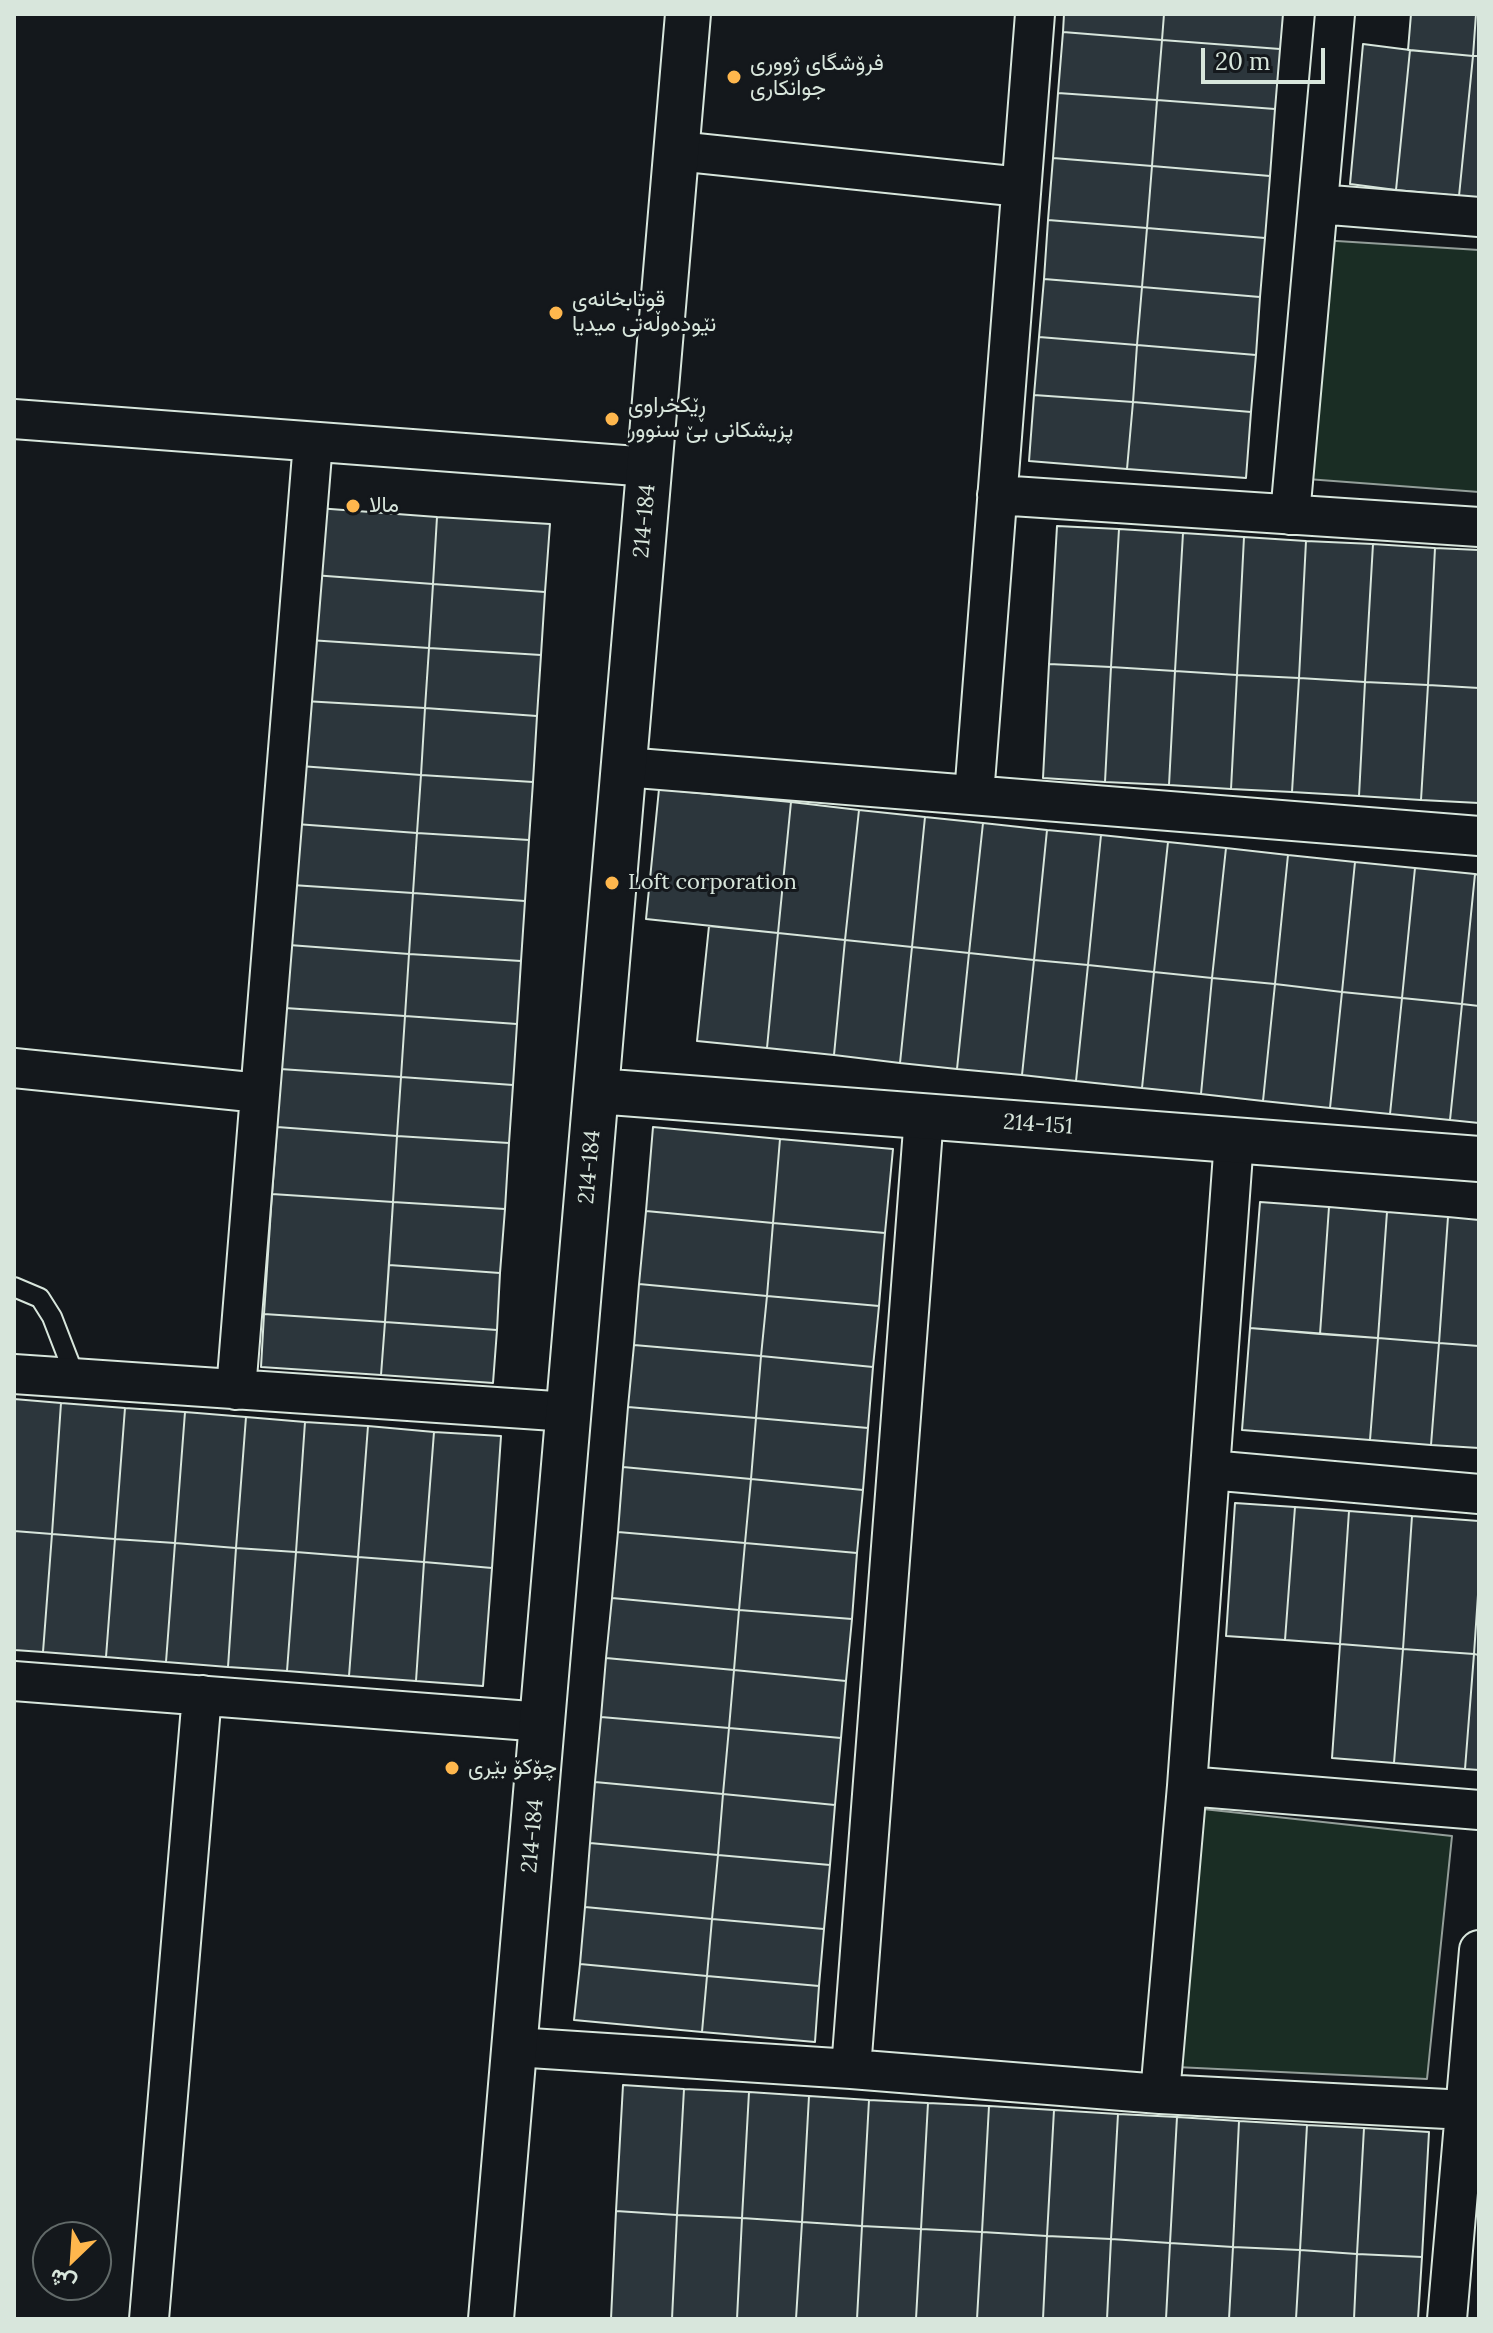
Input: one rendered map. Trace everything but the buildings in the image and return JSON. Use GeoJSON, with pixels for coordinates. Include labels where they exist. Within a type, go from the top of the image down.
{"type":"FeatureCollection","features":[{"type":"Feature","properties":{"kind":"street","name":"214-184"},"geometry":{"type":"LineString","coordinates":[[491,2319],[688,14]]}},
{"type":"Feature","properties":{"kind":"street"},"geometry":{"type":"LineString","coordinates":[[974,795],[1035,14]]}},
{"type":"Feature","properties":{"kind":"street"},"geometry":{"type":"LineString","coordinates":[[1290,515],[1335,14]]}},
{"type":"Feature","properties":{"kind":"street"},"geometry":{"type":"LineString","coordinates":[[677,151],[1021,187]]}},
{"type":"Feature","properties":{"kind":"street"},"geometry":{"type":"LineString","coordinates":[[1318,204],[1479,217]]}},
{"type":"Feature","properties":{"kind":"street"},"geometry":{"type":"LineString","coordinates":[[14,419],[650,467]]}},
{"type":"Feature","properties":{"kind":"street"},"geometry":{"type":"LineString","coordinates":[[236,1390],[313,442]]}},
{"type":"Feature","properties":{"kind":"street"},"geometry":{"type":"LineString","coordinates":[[997,495],[1479,527]]}},
{"type":"Feature","properties":{"kind":"street"},"geometry":{"type":"LineString","coordinates":[[624,767],[1479,836]]}},
{"type":"Feature","properties":{"kind":"street"},"geometry":{"type":"LineString","coordinates":[[14,1068],[260,1093]]}},
{"type":"Feature","properties":{"kind":"street","name":"214-151"},"geometry":{"type":"LineString","coordinates":[[597,1091],[1479,1159]]}},
{"type":"Feature","properties":{"kind":"street"},"geometry":{"type":"LineString","coordinates":[[851,2069],[924,1116]]}},
{"type":"Feature","properties":{"kind":"street"},"geometry":{"type":"LineString","coordinates":[[1160,2094],[1187,1786],[1234,1140]]}},
{"type":"Feature","properties":{"kind":"street"},"geometry":{"type":"LineString","coordinates":[[14,1374],[569,1412]]}},
{"type":"Feature","properties":{"kind":"street"},"geometry":{"type":"LineString","coordinates":[[1210,1470],[1479,1494]]}},
{"type":"Feature","properties":{"kind":"street"},"geometry":{"type":"LineString","coordinates":[[14,1681],[543,1722]]}},
{"type":"Feature","properties":{"kind":"street"},"geometry":{"type":"LineString","coordinates":[[149,2319],[202,1695]]}},
{"type":"Feature","properties":{"kind":"street"},"geometry":{"type":"LineString","coordinates":[[1187,1786],[1479,1810]]}},
{"type":"Feature","properties":{"kind":"street"},"geometry":{"type":"LineString","coordinates":[[1447,2319],[1479,1950]]}},
{"type":"Feature","properties":{"kind":"street"},"geometry":{"type":"LineString","coordinates":[[515,2047],[851,2069],[1160,2094],[1466,2110]]}},
{"type":"Feature","properties":{"kind":"lane"},"geometry":{"type":"LineString","coordinates":[[14,1287],[40,1298],[52,1317],[76,1379]]}},
{"type":"Feature","properties":{"kind":"green space"},"geometry":{"type":"Polygon","coordinates":[[[1321,240],[1479,250],[1479,492],[1307,479],[1321,240]]]}},
{"type":"Feature","properties":{"kind":"green space"},"geometry":{"type":"Polygon","coordinates":[[[1203,1809],[1452,1836],[1427,2079],[1176,2067],[1203,1809]]]}},
{"type":"Feature","properties":{"kind":"place","name":"فرۆشگای ژووری جوانکاری"},"geometry":{"type":"Point","coordinates":[734,77]}},
{"type":"Feature","properties":{"kind":"place","name":"قوتابخانەی نێودەوڵەتی میدیا"},"geometry":{"type":"Point","coordinates":[556,313]}},
{"type":"Feature","properties":{"kind":"place","name":"ڕێکخراوی پزیشکانی بێ سنوور"},"geometry":{"type":"Point","coordinates":[612,419]}},
{"type":"Feature","properties":{"kind":"place","name":"مالا"},"geometry":{"type":"Point","coordinates":[353,506]}},
{"type":"Feature","properties":{"kind":"place","name":"Loft corporation"},"geometry":{"type":"Point","coordinates":[612,883]}},
{"type":"Feature","properties":{"kind":"place","name":"چۆکۆ بێری"},"geometry":{"type":"Point","coordinates":[452,1768]}}]}
